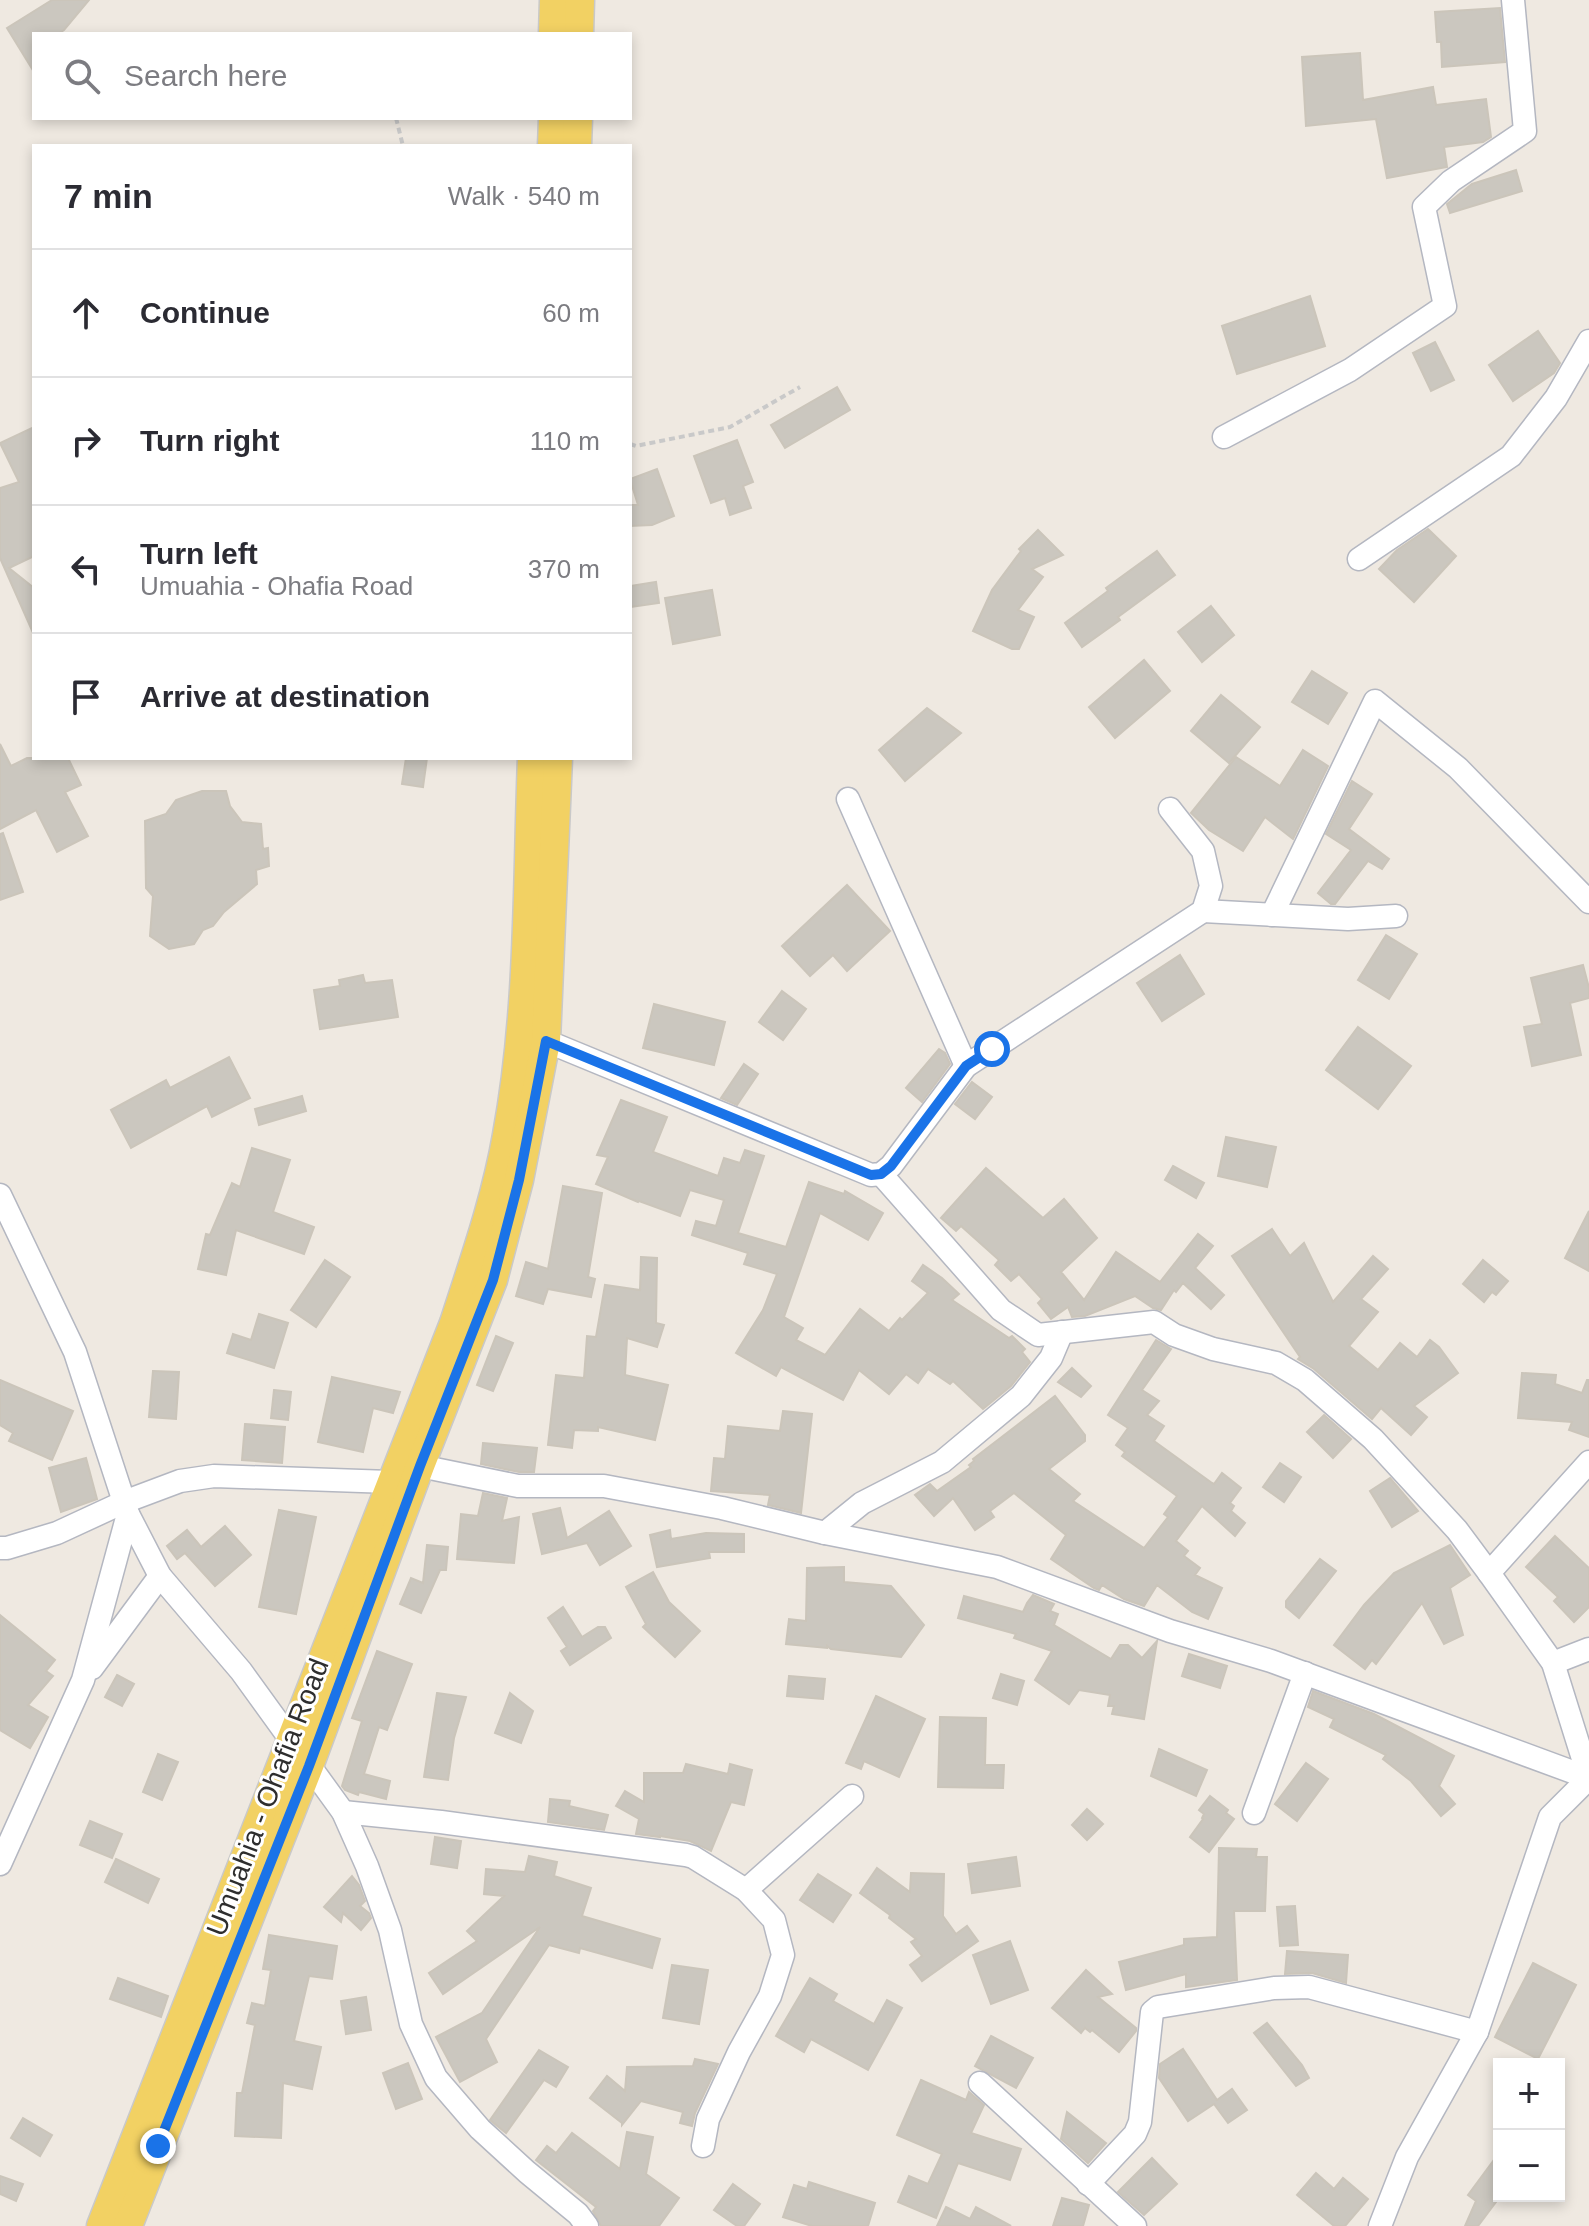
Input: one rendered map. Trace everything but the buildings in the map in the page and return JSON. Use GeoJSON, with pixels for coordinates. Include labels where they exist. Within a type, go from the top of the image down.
{"type":"FeatureCollection","features":[{"type":"Feature","properties":{"kind":"main road"},"geometry":{"type":"LineString","coordinates":[[553,32],[554,0]]}},
{"type":"Feature","properties":{"kind":"main road"},"geometry":{"type":"LineString","coordinates":[[579,32],[580,0]]}},
{"type":"Feature","properties":{"kind":"main road"},"geometry":{"type":"LineString","coordinates":[[552,144],[553,120]]}},
{"type":"Feature","properties":{"kind":"main road"},"geometry":{"type":"LineString","coordinates":[[577,144],[578,120]]}},
{"type":"Feature","properties":{"kind":"main road","name":"Umuahia - Ohafia Road"},"geometry":{"type":"LineString","coordinates":[[128,2226],[309,1766],[420,1466],[493,1280],[519,1180],[546,1041],[532,760]]}},
{"type":"Feature","properties":{"kind":"main road","name":"Umuahia - Ohafia Road"},"geometry":{"type":"LineString","coordinates":[[101,2226],[454,1323],[489,1211],[507,1136],[540,926],[558,760]]}},
{"type":"Feature","properties":{"kind":"street"},"geometry":{"type":"LineString","coordinates":[[1224,437],[1350,370],[1445,306],[1424,207],[1451,181],[1525,131],[1513,0]]}},
{"type":"Feature","properties":{"kind":"street"},"geometry":{"type":"LineString","coordinates":[[1359,559],[1511,456],[1556,398],[1589,341]]}},
{"type":"Feature","properties":{"kind":"street"},"geometry":{"type":"LineString","coordinates":[[1272,915],[1375,701],[1458,768],[1589,902]]}},
{"type":"Feature","properties":{"kind":"street"},"geometry":{"type":"LineString","coordinates":[[848,799],[966,1066]]}},
{"type":"Feature","properties":{"kind":"street"},"geometry":{"type":"LineString","coordinates":[[1170,809],[1203,851],[1211,886],[1203,911]]}},
{"type":"Feature","properties":{"kind":"street"},"geometry":{"type":"LineString","coordinates":[[546,1041],[871,1175],[881,1174],[891,1166],[966,1066],[1203,911],[1348,919],[1396,916]]}},
{"type":"Feature","properties":{"kind":"street"},"geometry":{"type":"LineString","coordinates":[[881,1174],[1001,1310],[1038,1335],[1154,1322],[1174,1335],[1213,1349],[1276,1363],[1305,1380],[1373,1439],[1457,1530],[1489,1573],[1553,1663],[1589,1778]]}},
{"type":"Feature","properties":{"kind":"street"},"geometry":{"type":"LineString","coordinates":[[0,1195],[75,1352],[126,1508],[160,1576],[241,1671],[343,1812],[390,1930],[411,2024],[436,2078],[480,2129],[578,2214],[587,2226]]}},
{"type":"Feature","properties":{"kind":"street"},"geometry":{"type":"LineString","coordinates":[[825,1533],[862,1503],[942,1462],[1021,1396],[1051,1358],[1062,1332]]}},
{"type":"Feature","properties":{"kind":"street"},"geometry":{"type":"LineString","coordinates":[[1489,1573],[1589,1462]]}},
{"type":"Feature","properties":{"kind":"street"},"geometry":{"type":"LineString","coordinates":[[420,1466],[518,1486],[604,1486],[997,1567],[1170,1631],[1305,1673],[1589,1778]]}},
{"type":"Feature","properties":{"kind":"street"},"geometry":{"type":"LineString","coordinates":[[0,1548],[57,1533],[126,1508],[180,1481],[214,1476],[390,1482]]}},
{"type":"Feature","properties":{"kind":"street"},"geometry":{"type":"LineString","coordinates":[[0,1864],[83,1680],[126,1508]]}},
{"type":"Feature","properties":{"kind":"street"},"geometry":{"type":"LineString","coordinates":[[83,1680],[160,1576]]}},
{"type":"Feature","properties":{"kind":"street"},"geometry":{"type":"LineString","coordinates":[[1553,1663],[1589,1649]]}},
{"type":"Feature","properties":{"kind":"street"},"geometry":{"type":"LineString","coordinates":[[1254,1813],[1305,1673]]}},
{"type":"Feature","properties":{"kind":"street"},"geometry":{"type":"LineString","coordinates":[[1380,2226],[1407,2157],[1477,2032],[1550,1817],[1589,1778]]}},
{"type":"Feature","properties":{"kind":"street"},"geometry":{"type":"LineString","coordinates":[[746,1890],[852,1796]]}},
{"type":"Feature","properties":{"kind":"street"},"geometry":{"type":"LineString","coordinates":[[343,1812],[686,1855],[746,1890],[774,1920],[783,1955],[770,1996],[739,2052],[708,2119],[703,2146]]}},
{"type":"Feature","properties":{"kind":"street"},"geometry":{"type":"LineString","coordinates":[[1088,2184],[1135,2134],[1140,2122],[1152,2012],[1158,2007],[1274,1988],[1309,1987],[1477,2032]]}},
{"type":"Feature","properties":{"kind":"street"},"geometry":{"type":"LineString","coordinates":[[980,2083],[1135,2226]]}},
{"type":"Feature","properties":{"kind":"path"},"geometry":{"type":"LineString","coordinates":[[396,120],[402,144]]}},
{"type":"Feature","properties":{"kind":"path"},"geometry":{"type":"LineString","coordinates":[[632,445],[730,427],[800,387]]}},
{"type":"Feature","properties":{"kind":"route"},"geometry":{"type":"LineString","coordinates":[[158,2146],[309,1766],[420,1466],[493,1280],[519,1180],[546,1041],[871,1175],[881,1174],[891,1166],[966,1066],[992,1049]]}}]}
